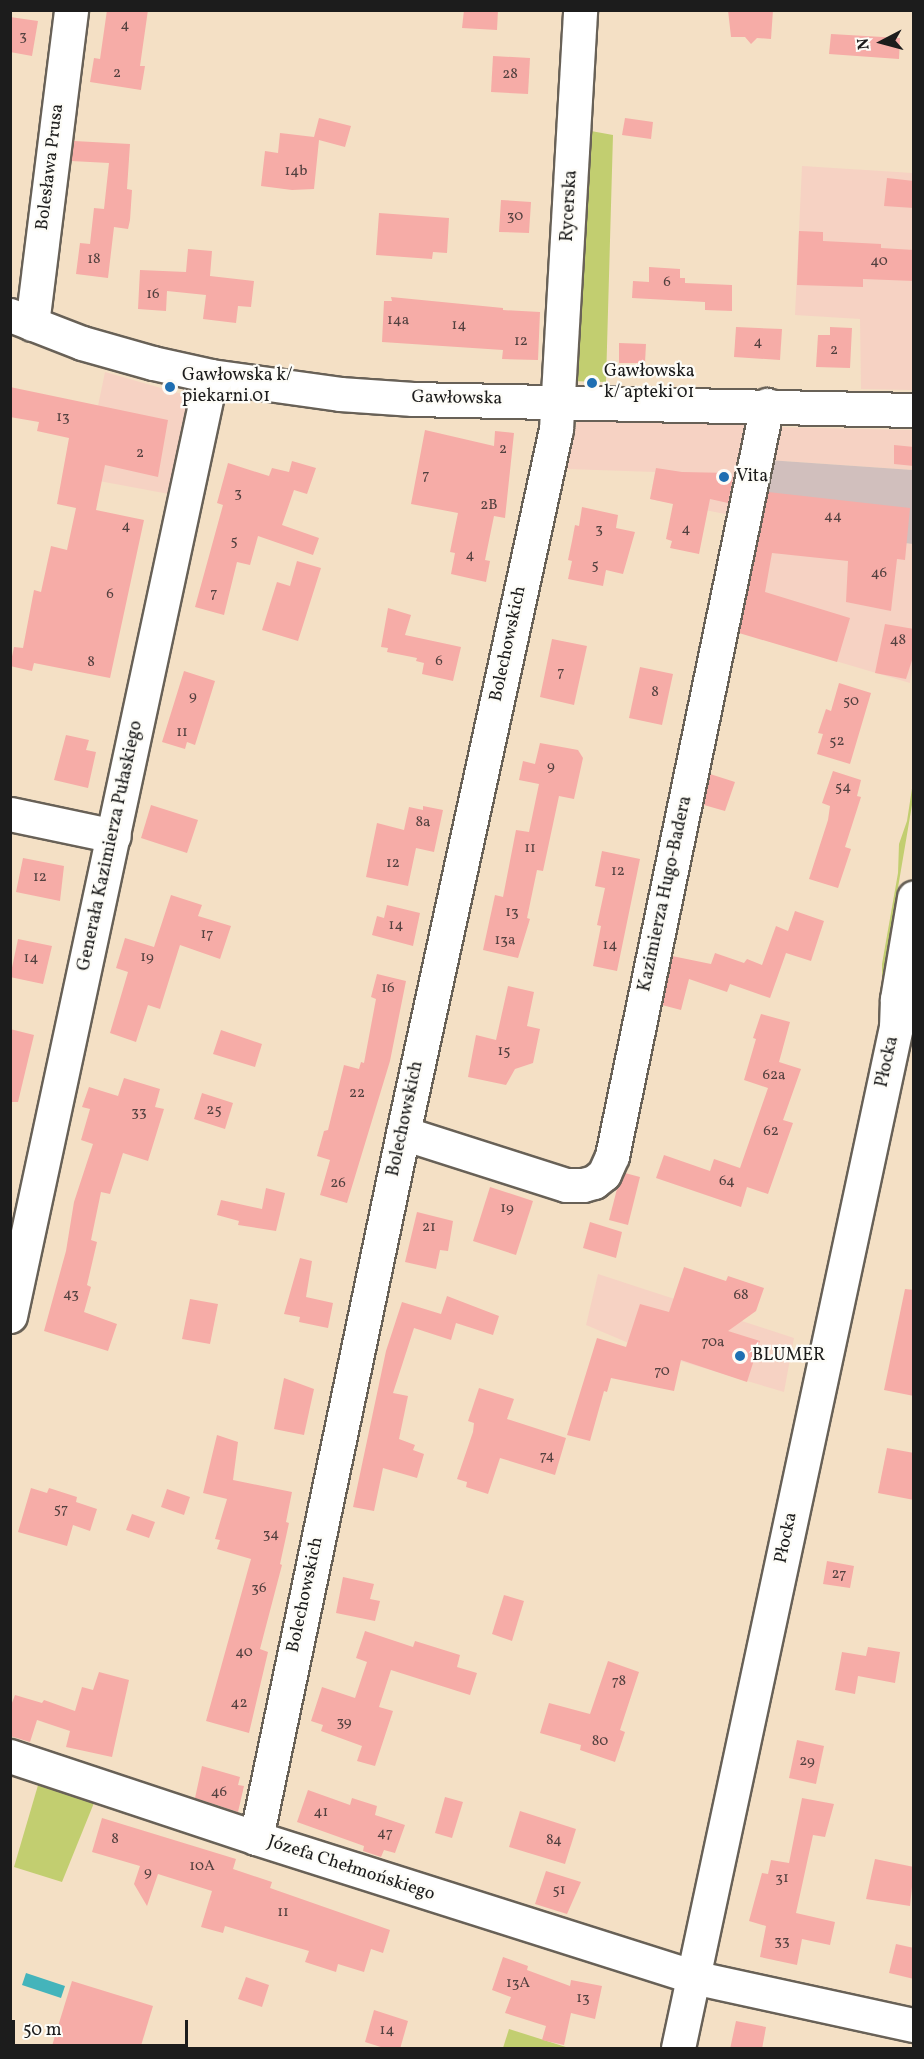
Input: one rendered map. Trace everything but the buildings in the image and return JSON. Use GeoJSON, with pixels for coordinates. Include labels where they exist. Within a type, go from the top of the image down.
{"type":"FeatureCollection","features":[{"type":"Feature","properties":{"kind":"street","name":"Bolesława Prusa"},"geometry":{"type":"LineString","coordinates":[[21,319],[71,10]]}},
{"type":"Feature","properties":{"kind":"street","name":"Rycerska"},"geometry":{"type":"LineString","coordinates":[[560,401],[580,10]]}},
{"type":"Feature","properties":{"kind":"street","name":"Gawłowska"},"geometry":{"type":"LineString","coordinates":[[21,319],[82,343],[211,376],[340,394],[914,410]]}},
{"type":"Feature","properties":{"kind":"street","name":"Generała Kazimierza Pułaskiego"},"geometry":{"type":"LineString","coordinates":[[10,1316],[211,376]]}},
{"type":"Feature","properties":{"kind":"street","name":"Bolechowskich"},"geometry":{"type":"LineString","coordinates":[[256,1838],[403,1134],[556,429],[560,401]]}},
{"type":"Feature","properties":{"kind":"street","name":"Kazimierza Hugo-Badera"},"geometry":{"type":"LineString","coordinates":[[403,1134],[566,1185],[583,1185],[594,1182],[604,1174],[612,1156],[767,405]]}},
{"type":"Feature","properties":{"kind":"street"},"geometry":{"type":"LineString","coordinates":[[10,814],[114,836]]}},
{"type":"Feature","properties":{"kind":"street","name":"Płocka"},"geometry":{"type":"LineString","coordinates":[[678,2049],[896,1027],[897,999],[914,897]]}},
{"type":"Feature","properties":{"kind":"street","name":"Płocka"},"geometry":{"type":"LineString","coordinates":[[896,1027],[914,987]]}},
{"type":"Feature","properties":{"kind":"street","name":"Józefa Chełmońskiego"},"geometry":{"type":"LineString","coordinates":[[10,1756],[256,1838],[693,1977],[914,2025]]}},
{"type":"Feature","properties":{"kind":"shaded area"},"geometry":{"type":"Polygon","coordinates":[[[802,166],[913,173],[913,390],[861,389],[860,319],[795,315],[802,166]]]}},
{"type":"Feature","properties":{"kind":"shaded area"},"geometry":{"type":"Polygon","coordinates":[[[105,372],[189,396],[169,494],[83,478],[105,372]]]}},
{"type":"Feature","properties":{"kind":"shaded area"},"geometry":{"type":"Polygon","coordinates":[[[577,421],[754,425],[735,516],[650,499],[655,472],[567,469],[577,421]]]}},
{"type":"Feature","properties":{"kind":"shaded area"},"geometry":{"type":"Polygon","coordinates":[[[775,427],[913,430],[913,470],[768,460],[775,427]]]}},
{"type":"Feature","properties":{"kind":"shaded area"},"geometry":{"type":"Polygon","coordinates":[[[768,460],[913,470],[913,544],[756,526],[768,460]]]}},
{"type":"Feature","properties":{"kind":"shaded area"},"geometry":{"type":"Polygon","coordinates":[[[756,526],[913,544],[914,654],[910,683],[734,631],[756,526]]]}},
{"type":"Feature","properties":{"kind":"shaded area"},"geometry":{"type":"Polygon","coordinates":[[[598,1274],[794,1338],[784,1392],[650,1352],[586,1325],[598,1274]]]}},
{"type":"Feature","properties":{"kind":"green space"},"geometry":{"type":"Polygon","coordinates":[[[582,121],[591,122],[591,131],[613,135],[606,382],[569,381],[582,121]]]}},
{"type":"Feature","properties":{"kind":"green space"},"geometry":{"type":"Polygon","coordinates":[[[913,782],[913,799],[882,982],[882,964],[898,873],[899,844],[907,821],[913,782]]]}},
{"type":"Feature","properties":{"kind":"green space"},"geometry":{"type":"Polygon","coordinates":[[[41,1775],[98,1793],[62,1882],[14,1867],[41,1775]]]}},
{"type":"Feature","properties":{"kind":"green space"},"geometry":{"type":"Polygon","coordinates":[[[509,2029],[569,2048],[503,2048],[509,2029]]]}},
{"type":"Feature","properties":{"kind":"water"},"geometry":{"type":"Polygon","coordinates":[[[26,1973],[65,1986],[61,1998],[22,1985],[26,1973]]]}},
{"type":"Feature","properties":{"kind":"place","name":"Gawłowska k/ apteki 01"},"geometry":{"type":"Point","coordinates":[592,383]}},
{"type":"Feature","properties":{"kind":"place","name":"Gawłowska k/ piekarni 01"},"geometry":{"type":"Point","coordinates":[170,387]}},
{"type":"Feature","properties":{"kind":"place","name":"Vita"},"geometry":{"type":"Point","coordinates":[724,477]}},
{"type":"Feature","properties":{"kind":"place","name":"BLUMER"},"geometry":{"type":"Point","coordinates":[740,1356]}}]}
